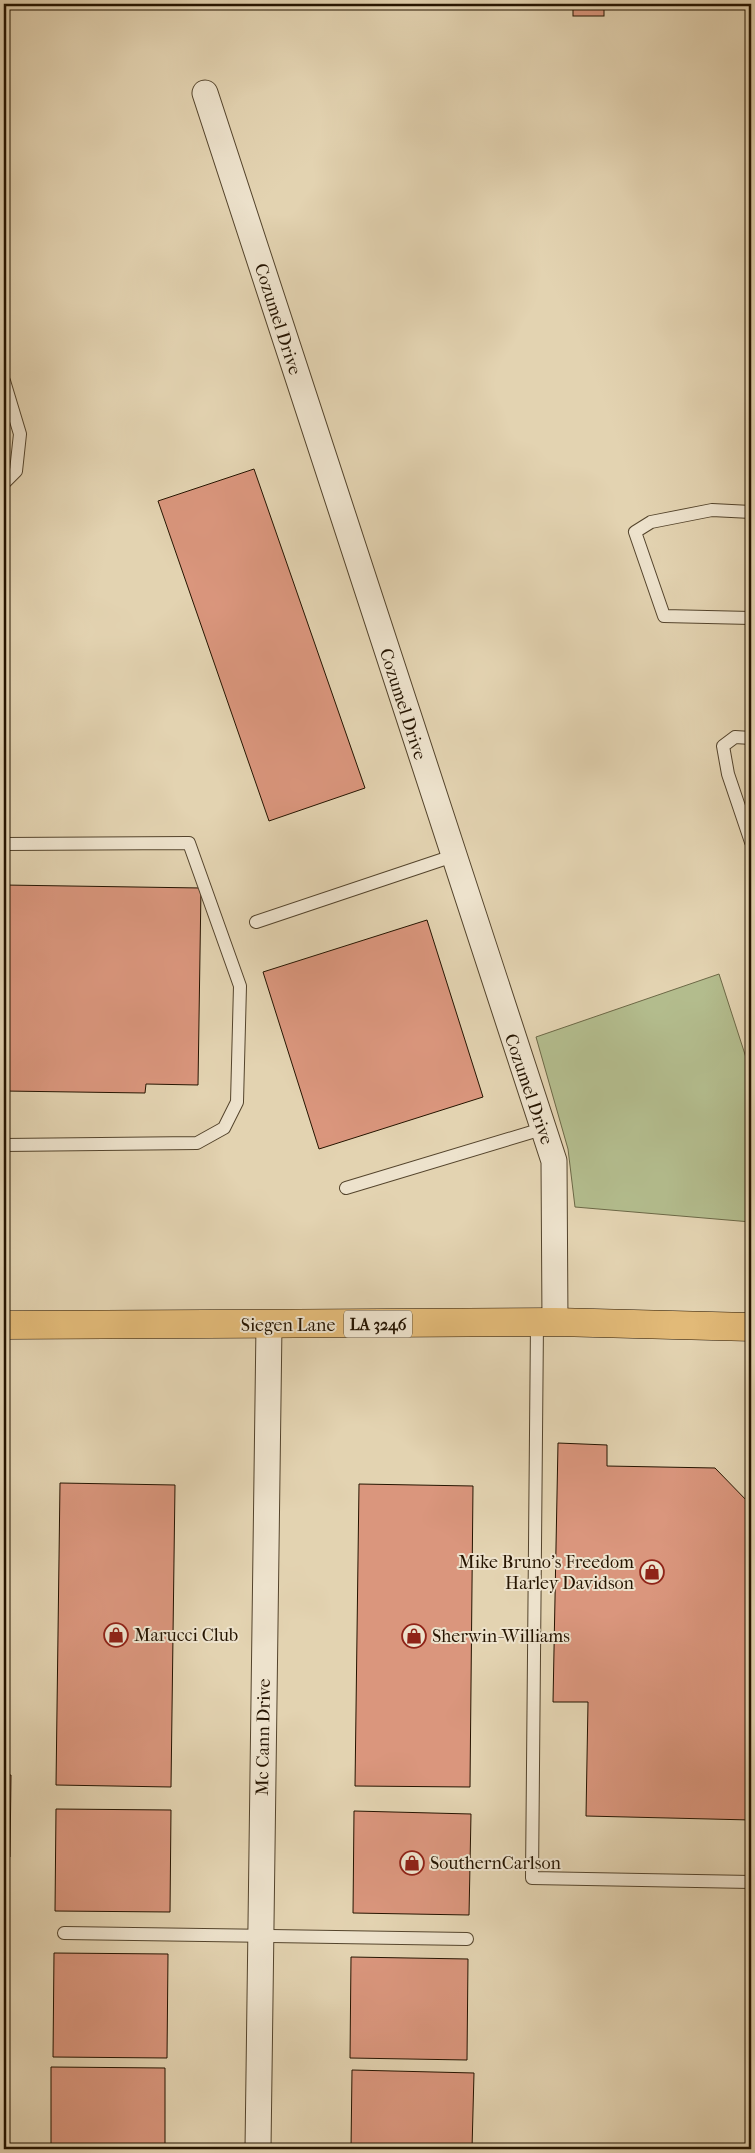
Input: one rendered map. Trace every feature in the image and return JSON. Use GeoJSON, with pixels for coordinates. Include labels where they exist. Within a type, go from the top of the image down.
{"type":"FeatureCollection","features":[{"type":"Feature","properties":{"kind":"main road","name":"Siegen Lane"},"geometry":{"type":"LineString","coordinates":[[4,1325],[546,1323],[751,1327]]}},
{"type":"Feature","properties":{"kind":"street","name":"Cozumel Drive"},"geometry":{"type":"LineString","coordinates":[[205,93],[554,1161],[546,1323]]}},
{"type":"Feature","properties":{"kind":"street","name":"Mc Cann Drive"},"geometry":{"type":"LineString","coordinates":[[258,2149],[269,1325]]}},
{"type":"Feature","properties":{"kind":"lane"},"geometry":{"type":"LineString","coordinates":[[4,381],[20,434],[16,471],[4,483]]}},
{"type":"Feature","properties":{"kind":"lane"},"geometry":{"type":"LineString","coordinates":[[751,512],[712,510],[651,522],[635,532],[664,616],[751,618]]}},
{"type":"Feature","properties":{"kind":"lane"},"geometry":{"type":"LineString","coordinates":[[751,738],[735,737],[723,746],[728,774],[751,842]]}},
{"type":"Feature","properties":{"kind":"lane"},"geometry":{"type":"LineString","coordinates":[[4,844],[189,843],[240,986],[238,1102],[224,1128],[197,1143],[4,1144]]}},
{"type":"Feature","properties":{"kind":"lane"},"geometry":{"type":"LineString","coordinates":[[256,922],[453,856]]}},
{"type":"Feature","properties":{"kind":"lane"},"geometry":{"type":"LineString","coordinates":[[346,1188],[542,1129]]}},
{"type":"Feature","properties":{"kind":"lane"},"geometry":{"type":"LineString","coordinates":[[546,1323],[532,1878],[751,1882]]}},
{"type":"Feature","properties":{"kind":"lane"},"geometry":{"type":"LineString","coordinates":[[64,1933],[467,1939]]}},
{"type":"Feature","properties":{"kind":"green space"},"geometry":{"type":"Polygon","coordinates":[[[719,974],[751,1073],[751,1222],[575,1207],[568,1149],[536,1037],[719,974]]]}},
{"type":"Feature","properties":{"kind":"building"},"geometry":{"type":"Polygon","coordinates":[[[573,4],[604,4],[604,16],[573,16],[573,4]]]}},
{"type":"Feature","properties":{"kind":"building"},"geometry":{"type":"Polygon","coordinates":[[[254,469],[365,788],[269,821],[158,501],[254,469]]]}},
{"type":"Feature","properties":{"kind":"building"},"geometry":{"type":"Polygon","coordinates":[[[4,885],[201,888],[198,1085],[146,1084],[145,1093],[4,1091],[4,885]]]}},
{"type":"Feature","properties":{"kind":"building"},"geometry":{"type":"Polygon","coordinates":[[[427,920],[483,1097],[319,1149],[263,972],[427,920]]]}},
{"type":"Feature","properties":{"kind":"building","name":"Mike Bruno's Freedom Harley Davidson"},"geometry":{"type":"Polygon","coordinates":[[[558,1443],[607,1445],[607,1466],[715,1468],[750,1504],[747,1639],[751,1639],[751,1820],[586,1816],[588,1702],[553,1702],[558,1443]]]}},
{"type":"Feature","properties":{"kind":"building","name":"Marucci Club"},"geometry":{"type":"Polygon","coordinates":[[[60,1483],[175,1485],[171,1787],[56,1785],[60,1483]]]}},
{"type":"Feature","properties":{"kind":"building","name":"Sherwin-Williams"},"geometry":{"type":"Polygon","coordinates":[[[359,1484],[473,1486],[470,1787],[355,1786],[359,1484]]]}},
{"type":"Feature","properties":{"kind":"building"},"geometry":{"type":"Polygon","coordinates":[[[4,1775],[11,1775],[10,1857],[4,1857],[4,1775]]]}},
{"type":"Feature","properties":{"kind":"building"},"geometry":{"type":"Polygon","coordinates":[[[56,1809],[171,1810],[170,1912],[55,1911],[56,1809]]]}},
{"type":"Feature","properties":{"kind":"building","name":"SouthernCarlson"},"geometry":{"type":"Polygon","coordinates":[[[354,1811],[471,1814],[469,1915],[353,1913],[354,1811]]]}},
{"type":"Feature","properties":{"kind":"building"},"geometry":{"type":"Polygon","coordinates":[[[54,1953],[168,1954],[167,2058],[53,2057],[54,1953]]]}},
{"type":"Feature","properties":{"kind":"building"},"geometry":{"type":"Polygon","coordinates":[[[351,1957],[468,1959],[467,2060],[350,2058],[351,1957]]]}},
{"type":"Feature","properties":{"kind":"building"},"geometry":{"type":"Polygon","coordinates":[[[51,2067],[165,2068],[165,2149],[51,2149],[51,2067]]]}},
{"type":"Feature","properties":{"kind":"building"},"geometry":{"type":"Polygon","coordinates":[[[352,2070],[474,2073],[472,2149],[351,2149],[352,2070]]]}},
{"type":"Feature","properties":{"kind":"place","name":"Mike Bruno's Freedom Harley Davidson"},"geometry":{"type":"Point","coordinates":[652,1572]}},
{"type":"Feature","properties":{"kind":"place","name":"Marucci Club"},"geometry":{"type":"Point","coordinates":[116,1635]}},
{"type":"Feature","properties":{"kind":"place","name":"Sherwin-Williams"},"geometry":{"type":"Point","coordinates":[414,1636]}},
{"type":"Feature","properties":{"kind":"place","name":"SouthernCarlson"},"geometry":{"type":"Point","coordinates":[412,1863]}}]}
